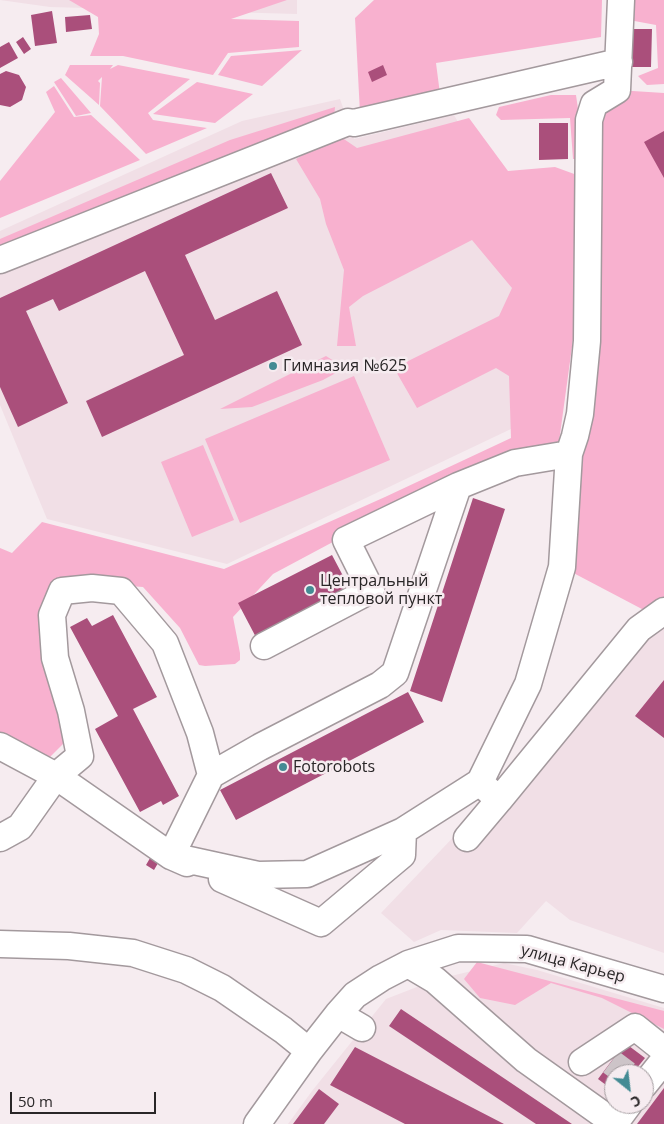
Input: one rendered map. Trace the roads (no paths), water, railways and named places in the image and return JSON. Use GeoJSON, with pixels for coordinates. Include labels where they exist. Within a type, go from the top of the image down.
{"type":"FeatureCollection","features":[{"type":"Feature","properties":{"kind":"street"},"geometry":{"type":"LineString","coordinates":[[171,856],[258,875],[307,874],[403,831],[480,782],[528,684],[562,567],[569,454],[580,414],[587,341],[589,120],[594,104],[617,90],[620,0]]}},
{"type":"Feature","properties":{"kind":"street"},"geometry":{"type":"LineString","coordinates":[[0,260],[348,122],[354,123],[619,62]]}},
{"type":"Feature","properties":{"kind":"street"},"geometry":{"type":"LineString","coordinates":[[264,646],[371,590],[346,540],[458,486],[515,463],[569,454]]}},
{"type":"Feature","properties":{"kind":"street"},"geometry":{"type":"LineString","coordinates":[[171,856],[211,774],[380,686],[395,673],[458,486]]}},
{"type":"Feature","properties":{"kind":"street"},"geometry":{"type":"LineString","coordinates":[[0,838],[20,827],[56,776],[80,756],[71,711],[55,658],[52,615],[62,590],[92,588],[121,590],[165,643],[200,733],[211,774]]}},
{"type":"Feature","properties":{"kind":"street"},"geometry":{"type":"LineString","coordinates":[[468,838],[639,630],[664,611]]}},
{"type":"Feature","properties":{"kind":"street"},"geometry":{"type":"LineString","coordinates":[[0,746],[56,776],[171,856],[321,923],[402,855],[403,831]]}},
{"type":"Feature","properties":{"kind":"street"},"geometry":{"type":"LineString","coordinates":[[480,782],[499,800]]}},
{"type":"Feature","properties":{"kind":"street"},"geometry":{"type":"LineString","coordinates":[[0,944],[69,946],[133,953],[186,970],[222,988],[284,1030],[309,1051]]}},
{"type":"Feature","properties":{"kind":"street","name":"улица Карьер"},"geometry":{"type":"LineString","coordinates":[[257,1124],[338,1014],[356,995],[381,978],[408,964],[458,948],[527,949],[664,989]]}},
{"type":"Feature","properties":{"kind":"street"},"geometry":{"type":"LineString","coordinates":[[408,964],[435,980],[526,1060],[615,1124]]}},
{"type":"Feature","properties":{"kind":"street"},"geometry":{"type":"LineString","coordinates":[[338,1014],[362,1028]]}},
{"type":"Feature","properties":{"kind":"street"},"geometry":{"type":"LineString","coordinates":[[582,1062],[635,1028],[664,1050]]}},
{"type":"Feature","properties":{"kind":"street"},"geometry":{"type":"LineString","coordinates":[[526,1060],[611,1062]]}},
{"type":"Feature","properties":{"kind":"street"},"geometry":{"type":"LineString","coordinates":[[654,1072],[664,1060]]}},
{"type":"Feature","properties":{"kind":"place","name":"Гимназия №625"},"geometry":{"type":"Point","coordinates":[273,366]}},
{"type":"Feature","properties":{"kind":"place","name":"Центральный тепловой пункт"},"geometry":{"type":"Point","coordinates":[310,590]}},
{"type":"Feature","properties":{"kind":"place","name":"Fotorobots"},"geometry":{"type":"Point","coordinates":[283,767]}}]}
